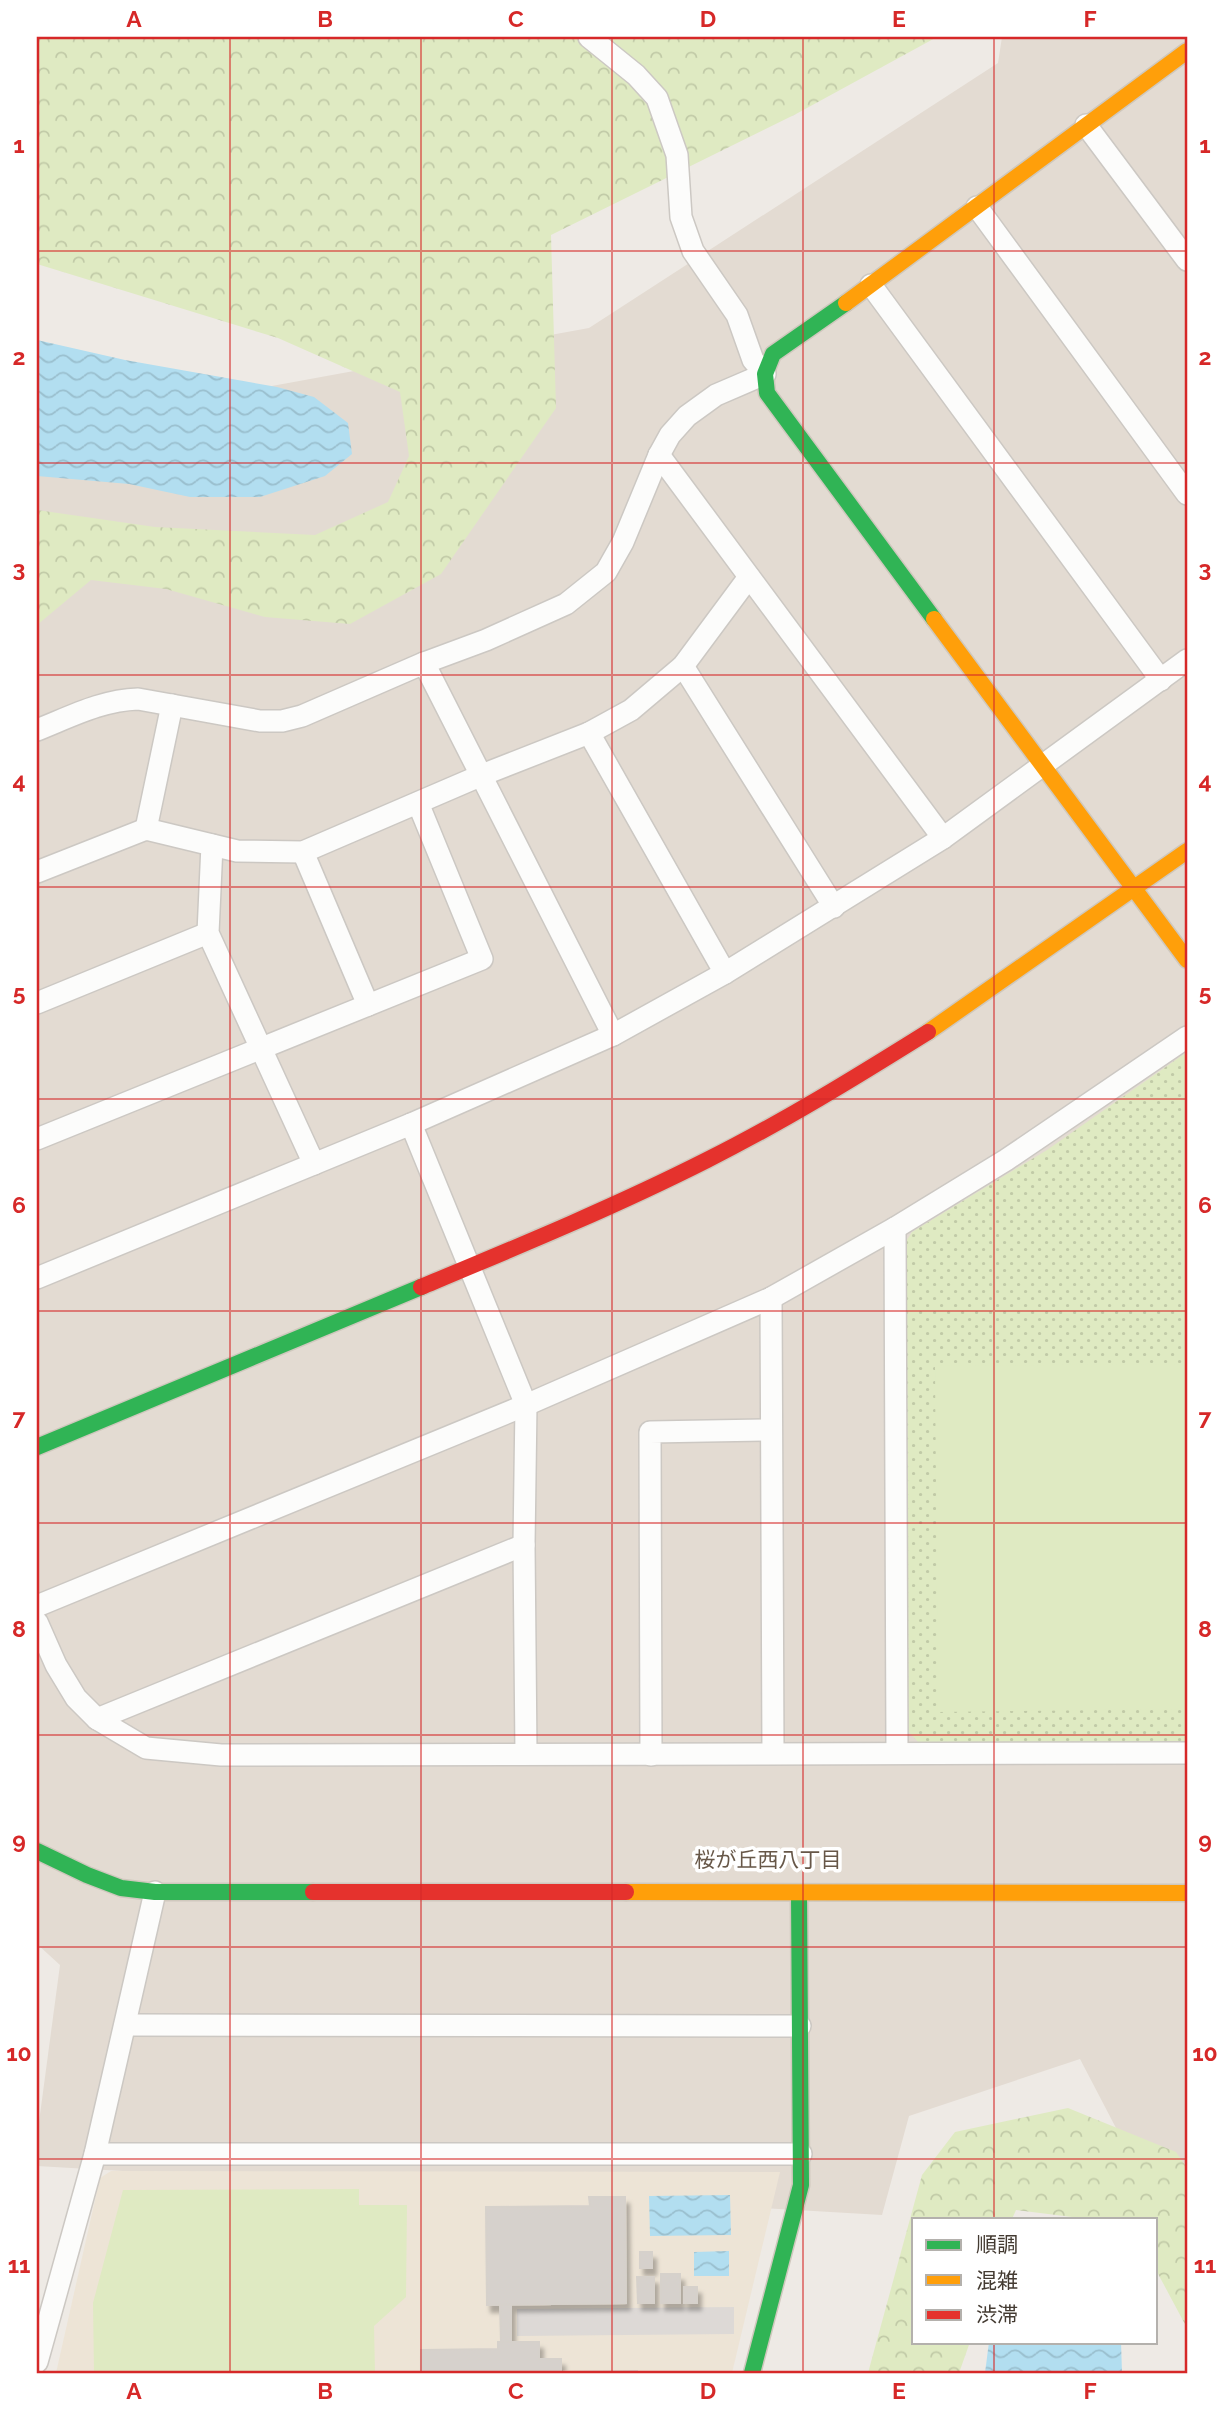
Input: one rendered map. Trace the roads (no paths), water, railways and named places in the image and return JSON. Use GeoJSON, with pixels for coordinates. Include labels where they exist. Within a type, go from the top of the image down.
{"type":"FeatureCollection","features":[{"type":"Feature","properties":{"kind":"street"},"geometry":{"type":"LineString","coordinates":[[589,37],[636,75],[657,98],[677,155],[681,217],[693,251],[737,315],[753,360],[765,374]]}},
{"type":"Feature","properties":{"kind":"street"},"geometry":{"type":"LineString","coordinates":[[1187,51],[871,285],[773,354],[765,374],[767,393],[1187,960]]}},
{"type":"Feature","properties":{"kind":"street"},"geometry":{"type":"LineString","coordinates":[[1087,125],[1187,260]]}},
{"type":"Feature","properties":{"kind":"street"},"geometry":{"type":"LineString","coordinates":[[977,207],[1187,494]]}},
{"type":"Feature","properties":{"kind":"street"},"geometry":{"type":"LineString","coordinates":[[871,285],[1161,680]]}},
{"type":"Feature","properties":{"kind":"street"},"geometry":{"type":"LineString","coordinates":[[37,730],[117,700],[138,699],[260,721],[282,721],[302,716],[566,604],[606,572],[623,542],[670,435],[687,416],[716,396],[765,374]]}},
{"type":"Feature","properties":{"kind":"street"},"geometry":{"type":"LineString","coordinates":[[659,455],[943,838]]}},
{"type":"Feature","properties":{"kind":"street"},"geometry":{"type":"LineString","coordinates":[[37,872],[146,830],[237,851],[303,852],[482,775],[589,733],[631,710],[683,666],[749,577]]}},
{"type":"Feature","properties":{"kind":"street"},"geometry":{"type":"LineString","coordinates":[[37,1278],[411,1124],[613,1035],[725,973],[943,838],[1187,660]]}},
{"type":"Feature","properties":{"kind":"street"},"geometry":{"type":"LineString","coordinates":[[424,663],[613,1035]]}},
{"type":"Feature","properties":{"kind":"street"},"geometry":{"type":"LineString","coordinates":[[683,666],[834,907]]}},
{"type":"Feature","properties":{"kind":"street"},"geometry":{"type":"LineString","coordinates":[[146,830],[173,705]]}},
{"type":"Feature","properties":{"kind":"street"},"geometry":{"type":"LineString","coordinates":[[589,733],[725,973]]}},
{"type":"Feature","properties":{"kind":"street"},"geometry":{"type":"LineString","coordinates":[[37,1139],[482,959],[418,803]]}},
{"type":"Feature","properties":{"kind":"street"},"geometry":{"type":"LineString","coordinates":[[212,845],[208,933],[314,1164]]}},
{"type":"Feature","properties":{"kind":"street"},"geometry":{"type":"LineString","coordinates":[[37,1447],[469,1267],[624,1200],[709,1159],[869,1069],[955,1015],[1187,850]]}},
{"type":"Feature","properties":{"kind":"street"},"geometry":{"type":"LineString","coordinates":[[303,852],[368,1005]]}},
{"type":"Feature","properties":{"kind":"street"},"geometry":{"type":"LineString","coordinates":[[37,1003],[208,933]]}},
{"type":"Feature","properties":{"kind":"street"},"geometry":{"type":"LineString","coordinates":[[37,1606],[526,1405],[771,1298],[1006,1160],[1187,1037]]}},
{"type":"Feature","properties":{"kind":"street"},"geometry":{"type":"LineString","coordinates":[[411,1124],[526,1405],[526,1754]]}},
{"type":"Feature","properties":{"kind":"street"},"geometry":{"type":"LineString","coordinates":[[894,1228],[897,1753]]}},
{"type":"Feature","properties":{"kind":"street"},"geometry":{"type":"LineString","coordinates":[[771,1298],[772,1753]]}},
{"type":"Feature","properties":{"kind":"street"},"geometry":{"type":"LineString","coordinates":[[651,1755],[650,1432],[771,1430]]}},
{"type":"Feature","properties":{"kind":"street"},"geometry":{"type":"LineString","coordinates":[[97,1720],[524,1545]]}},
{"type":"Feature","properties":{"kind":"street"},"geometry":{"type":"LineString","coordinates":[[37,1622],[56,1665],[76,1698],[97,1720],[146,1748],[221,1755],[1187,1753]]}},
{"type":"Feature","properties":{"kind":"street"},"geometry":{"type":"LineString","coordinates":[[37,1851],[121,1888],[155,1892],[1187,1893]]}},
{"type":"Feature","properties":{"kind":"street"},"geometry":{"type":"LineString","coordinates":[[37,2362],[95,2154],[155,1892]]}},
{"type":"Feature","properties":{"kind":"street"},"geometry":{"type":"LineString","coordinates":[[752,2373],[801,2185],[799,1894]]}},
{"type":"Feature","properties":{"kind":"street"},"geometry":{"type":"LineString","coordinates":[[125,2025],[800,2026]]}},
{"type":"Feature","properties":{"kind":"street"},"geometry":{"type":"LineString","coordinates":[[95,2154],[801,2154]]}},
{"type":"Feature","properties":{"kind":"water"},"geometry":{"type":"Polygon","coordinates":[[[37,340],[125,360],[277,387],[314,397],[348,423],[352,454],[325,476],[260,497],[190,497],[129,484],[37,476],[37,340]]]}},
{"type":"Feature","properties":{"kind":"water"},"geometry":{"type":"Polygon","coordinates":[[[730,2195],[731,2235],[650,2236],[649,2196],[730,2195]]]}},
{"type":"Feature","properties":{"kind":"water"},"geometry":{"type":"Polygon","coordinates":[[[729,2251],[729,2276],[694,2276],[694,2252],[729,2251]]]}},
{"type":"Feature","properties":{"kind":"water"},"geometry":{"type":"Polygon","coordinates":[[[989,2344],[1121,2344],[1122,2373],[985,2373],[989,2344]]]}},
{"type":"Feature","properties":{"kind":"district","name":"桜が丘西八丁目"},"geometry":{"type":"Point","coordinates":[768,1860]}}]}
